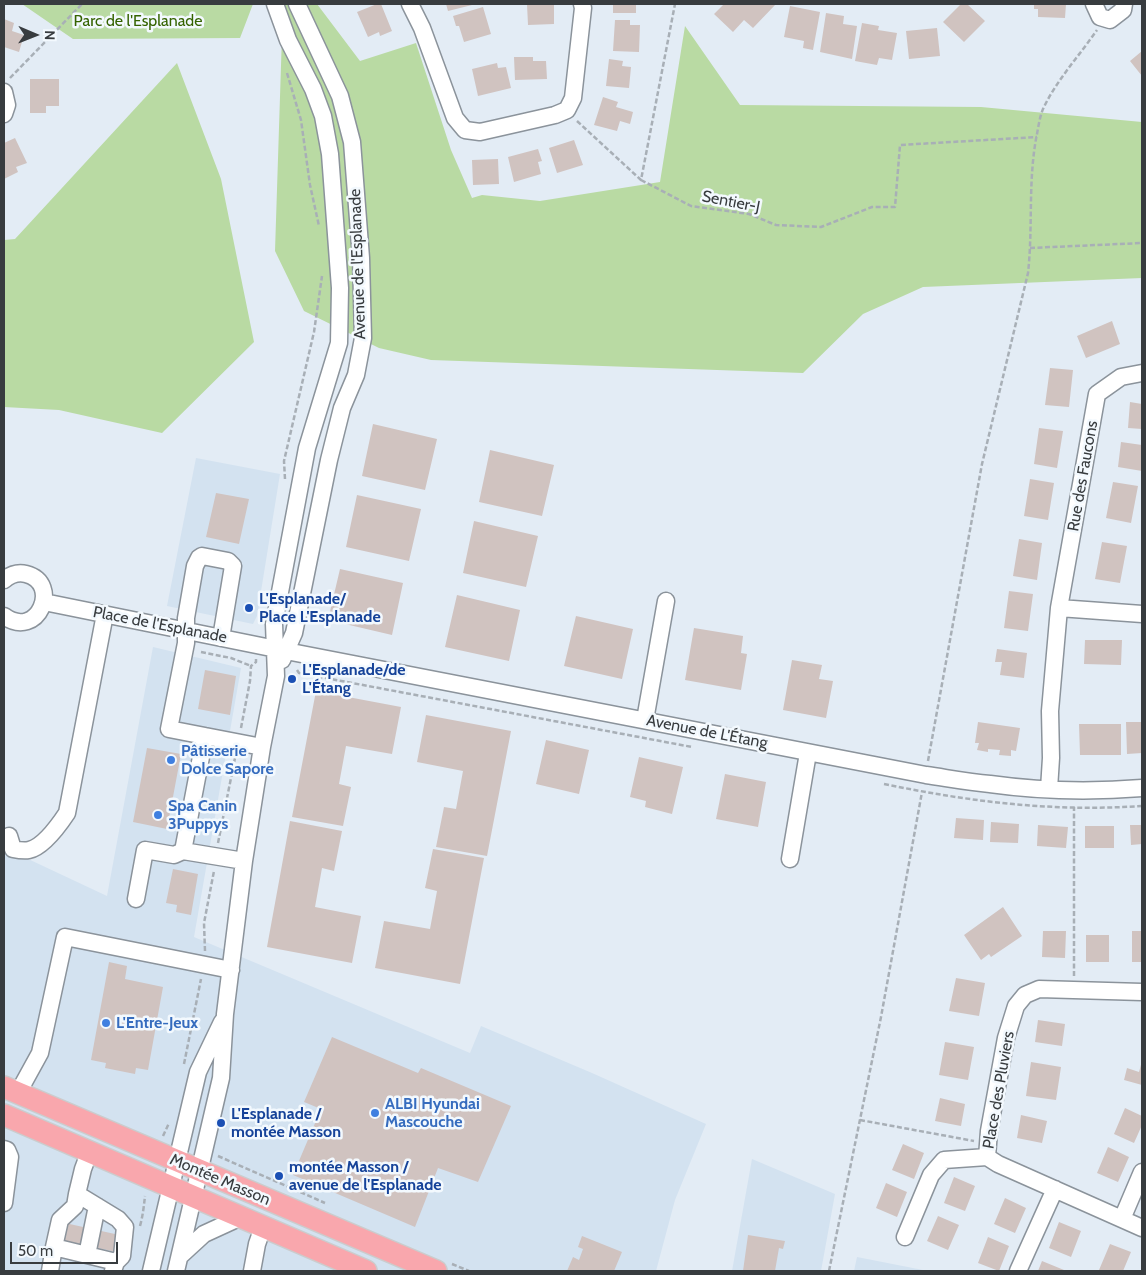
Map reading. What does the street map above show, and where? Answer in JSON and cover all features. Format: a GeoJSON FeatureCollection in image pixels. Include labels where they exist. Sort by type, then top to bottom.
{"type":"FeatureCollection","features":[{"type":"Feature","properties":{"kind":"main road","name":"Montée Masson"},"geometry":{"type":"LineString","coordinates":[[11,1090],[200,1171],[443,1267]]}},
{"type":"Feature","properties":{"kind":"main road","name":"Montée Masson"},"geometry":{"type":"LineString","coordinates":[[4,1116],[366,1271]]}},
{"type":"Feature","properties":{"kind":"street","name":"Avenue de l'Esplanade"},"geometry":{"type":"LineString","coordinates":[[275,4],[288,40],[313,89],[323,116],[330,154],[341,318],[339,343],[307,448],[274,624],[281,650]]}},
{"type":"Feature","properties":{"kind":"street","name":"Avenue de l'Esplanade"},"geometry":{"type":"LineString","coordinates":[[178,1263],[222,1078],[225,1014],[244,861],[276,673],[281,650],[294,633],[329,460],[340,416],[356,375],[363,338],[361,258],[352,142],[340,96],[298,4]]}},
{"type":"Feature","properties":{"kind":"street"},"geometry":{"type":"LineString","coordinates":[[410,4],[422,28],[455,118],[465,130],[480,132],[555,115],[567,110],[573,98],[582,4]]}},
{"type":"Feature","properties":{"kind":"street"},"geometry":{"type":"LineString","coordinates":[[1094,4],[1100,17],[1110,20],[1123,10],[1124,4]]}},
{"type":"Feature","properties":{"kind":"street"},"geometry":{"type":"LineString","coordinates":[[4,92],[7,105],[4,114]]}},
{"type":"Feature","properties":{"kind":"street","name":"Rue des Faucons"},"geometry":{"type":"LineString","coordinates":[[1049,789],[1051,760],[1050,711],[1060,608],[1097,394],[1121,377],[1142,373]]}},
{"type":"Feature","properties":{"kind":"street"},"geometry":{"type":"LineString","coordinates":[[221,638],[233,576],[233,566],[228,562],[202,556],[197,561],[186,617],[186,643],[170,729],[262,747]]}},
{"type":"Feature","properties":{"kind":"street"},"geometry":{"type":"LineString","coordinates":[[4,580],[20,573],[28,575],[36,579],[44,593],[44,602],[37,615],[31,619],[24,622],[16,622],[4,616]]}},
{"type":"Feature","properties":{"kind":"street"},"geometry":{"type":"LineString","coordinates":[[645,720],[666,601]]}},
{"type":"Feature","properties":{"kind":"street","name":"Place de l'Esplanade"},"geometry":{"type":"LineString","coordinates":[[44,602],[281,650]]}},
{"type":"Feature","properties":{"kind":"street"},"geometry":{"type":"LineString","coordinates":[[1060,608],[1142,614]]}},
{"type":"Feature","properties":{"kind":"street"},"geometry":{"type":"LineString","coordinates":[[8,836],[13,849],[26,851],[35,848],[58,826],[67,813],[105,614]]}},
{"type":"Feature","properties":{"kind":"street","name":"Avenue de L'Étang"},"geometry":{"type":"LineString","coordinates":[[281,650],[808,753],[951,779],[991,785],[1049,789],[1142,788]]}},
{"type":"Feature","properties":{"kind":"street"},"geometry":{"type":"LineString","coordinates":[[183,850],[205,736]]}},
{"type":"Feature","properties":{"kind":"street"},"geometry":{"type":"LineString","coordinates":[[790,859],[808,753]]}},
{"type":"Feature","properties":{"kind":"street"},"geometry":{"type":"LineString","coordinates":[[136,899],[145,850],[174,855],[183,850],[244,861]]}},
{"type":"Feature","properties":{"kind":"street"},"geometry":{"type":"LineString","coordinates":[[11,1090],[40,1054],[65,937],[231,970]]}},
{"type":"Feature","properties":{"kind":"street","name":"Place des Pluviers"},"geometry":{"type":"LineString","coordinates":[[1142,992],[1039,989],[1025,995],[1016,1006],[1006,1038],[987,1150],[998,1164],[1142,1228]]}},
{"type":"Feature","properties":{"kind":"street","name":"Avenue de l'Esplanade"},"geometry":{"type":"LineString","coordinates":[[151,1271],[198,1072],[225,1014]]}},
{"type":"Feature","properties":{"kind":"street"},"geometry":{"type":"LineString","coordinates":[[4,1149],[7,1150],[10,1157],[4,1203]]}},
{"type":"Feature","properties":{"kind":"street","name":"Place des Pluviers"},"geometry":{"type":"LineString","coordinates":[[905,1237],[931,1175],[944,1160],[987,1150]]}},
{"type":"Feature","properties":{"kind":"street"},"geometry":{"type":"LineString","coordinates":[[50,1271],[60,1220],[75,1206],[83,1169],[90,1153]]}},
{"type":"Feature","properties":{"kind":"street"},"geometry":{"type":"LineString","coordinates":[[1122,1219],[1142,1172]]}},
{"type":"Feature","properties":{"kind":"street"},"geometry":{"type":"LineString","coordinates":[[1018,1271],[1055,1189]]}},
{"type":"Feature","properties":{"kind":"street"},"geometry":{"type":"LineString","coordinates":[[54,1247],[87,1255],[114,1267],[122,1256],[125,1227],[121,1221],[77,1194]]}},
{"type":"Feature","properties":{"kind":"street"},"geometry":{"type":"LineString","coordinates":[[87,1255],[97,1206]]}},
{"type":"Feature","properties":{"kind":"street"},"geometry":{"type":"LineString","coordinates":[[178,1263],[204,1234],[241,1217]]}},
{"type":"Feature","properties":{"kind":"street"},"geometry":{"type":"LineString","coordinates":[[252,1271],[257,1244],[263,1227]]}},
{"type":"Feature","properties":{"kind":"path"},"geometry":{"type":"LineString","coordinates":[[4,83],[82,4]]}},
{"type":"Feature","properties":{"kind":"path"},"geometry":{"type":"LineString","coordinates":[[641,180],[676,4]]}},
{"type":"Feature","properties":{"kind":"path"},"geometry":{"type":"LineString","coordinates":[[928,763],[982,464],[1028,273],[1031,186],[1037,137],[1043,110],[1053,91],[1105,18]]}},
{"type":"Feature","properties":{"kind":"path"},"geometry":{"type":"LineString","coordinates":[[285,67],[301,120],[310,185],[320,234]]}},
{"type":"Feature","properties":{"kind":"path","name":"Sentier-J"},"geometry":{"type":"LineString","coordinates":[[567,110],[641,180],[690,206],[749,214],[776,225],[821,227],[872,207],[895,206],[900,145],[1037,137]]}},
{"type":"Feature","properties":{"kind":"path"},"geometry":{"type":"LineString","coordinates":[[1030,248],[1142,243]]}},
{"type":"Feature","properties":{"kind":"path"},"geometry":{"type":"LineString","coordinates":[[285,479],[284,461],[314,332],[321,295],[322,274]]}},
{"type":"Feature","properties":{"kind":"path","name":"Place de l'Esplanade"},"geometry":{"type":"LineString","coordinates":[[201,652],[231,658],[251,666]]}},
{"type":"Feature","properties":{"kind":"path"},"geometry":{"type":"LineString","coordinates":[[239,735],[250,681],[251,666],[256,662]]}},
{"type":"Feature","properties":{"kind":"path","name":"Avenue de L'Étang"},"geometry":{"type":"LineString","coordinates":[[298,670],[299,673],[627,734]]}},
{"type":"Feature","properties":{"kind":"path"},"geometry":{"type":"LineString","coordinates":[[217,848],[236,750]]}},
{"type":"Feature","properties":{"kind":"path"},"geometry":{"type":"LineString","coordinates":[[1074,990],[1075,789]]}},
{"type":"Feature","properties":{"kind":"path"},"geometry":{"type":"LineString","coordinates":[[915,790],[942,796],[1019,806],[1074,808],[1142,806]]}},
{"type":"Feature","properties":{"kind":"path"},"geometry":{"type":"LineString","coordinates":[[829,1271],[881,1017],[922,792]]}},
{"type":"Feature","properties":{"kind":"path"},"geometry":{"type":"LineString","coordinates":[[205,952],[204,922],[215,865]]}},
{"type":"Feature","properties":{"kind":"path"},"geometry":{"type":"LineString","coordinates":[[184,1066],[202,975]]}},
{"type":"Feature","properties":{"kind":"path"},"geometry":{"type":"LineString","coordinates":[[165,1133],[170,1120]]}},
{"type":"Feature","properties":{"kind":"path"},"geometry":{"type":"LineString","coordinates":[[860,1120],[987,1150]]}},
{"type":"Feature","properties":{"kind":"path"},"geometry":{"type":"LineString","coordinates":[[216,1155],[284,1185]]}},
{"type":"Feature","properties":{"kind":"path"},"geometry":{"type":"LineString","coordinates":[[143,1216],[144,1203]]}},
{"type":"Feature","properties":{"kind":"path"},"geometry":{"type":"LineString","coordinates":[[443,1267],[468,1271]]}},
{"type":"Feature","properties":{"kind":"shaded area"},"geometry":{"type":"Polygon","coordinates":[[[196,458],[280,474],[257,616],[253,624],[167,606],[196,458]]]}},
{"type":"Feature","properties":{"kind":"shaded area"},"geometry":{"type":"Polygon","coordinates":[[[153,647],[241,668],[194,937],[470,1053],[481,1026],[706,1124],[675,1200],[656,1271],[4,1271],[4,843],[9,850],[107,896],[153,647]]]}},
{"type":"Feature","properties":{"kind":"shaded area"},"geometry":{"type":"Polygon","coordinates":[[[752,1159],[835,1194],[821,1271],[732,1271],[752,1159]]]}},
{"type":"Feature","properties":{"kind":"shaded area"},"geometry":{"type":"Polygon","coordinates":[[[857,1257],[928,1271],[854,1271],[857,1257]]]}},
{"type":"Feature","properties":{"kind":"green space","name":"Parc de l'Esplanade"},"geometry":{"type":"Polygon","coordinates":[[[22,4],[253,4],[240,38],[73,39],[22,4]]]}},
{"type":"Feature","properties":{"kind":"green space"},"geometry":{"type":"Polygon","coordinates":[[[283,4],[317,4],[360,61],[416,43],[451,150],[472,198],[482,195],[540,201],[660,182],[685,26],[740,105],[981,107],[1142,122],[1142,278],[923,287],[863,314],[803,373],[431,360],[379,348],[304,311],[275,251],[283,4]]]}},
{"type":"Feature","properties":{"kind":"green space"},"geometry":{"type":"Polygon","coordinates":[[[177,63],[221,179],[254,342],[162,433],[59,410],[4,407],[4,240],[15,239],[177,63]]]}},
{"type":"Feature","properties":{"kind":"building"},"geometry":{"type":"Polygon","coordinates":[[[381,4],[392,31],[380,36],[379,32],[368,37],[357,12],[381,4]]]}},
{"type":"Feature","properties":{"kind":"building"},"geometry":{"type":"Polygon","coordinates":[[[446,4],[476,4],[448,11],[446,4]]]}},
{"type":"Feature","properties":{"kind":"building"},"geometry":{"type":"Polygon","coordinates":[[[527,4],[554,4],[554,24],[528,25],[527,4]]]}},
{"type":"Feature","properties":{"kind":"building"},"geometry":{"type":"Polygon","coordinates":[[[613,4],[636,4],[636,13],[613,13],[613,4]]]}},
{"type":"Feature","properties":{"kind":"building"},"geometry":{"type":"Polygon","coordinates":[[[724,4],[776,4],[753,28],[744,20],[733,32],[714,14],[724,4]]]}},
{"type":"Feature","properties":{"kind":"building"},"geometry":{"type":"Polygon","coordinates":[[[961,4],[967,4],[985,21],[964,42],[943,22],[961,4]]]}},
{"type":"Feature","properties":{"kind":"building"},"geometry":{"type":"Polygon","coordinates":[[[1034,4],[1066,4],[1065,18],[1038,17],[1038,9],[1034,9],[1034,4]]]}},
{"type":"Feature","properties":{"kind":"building"},"geometry":{"type":"Polygon","coordinates":[[[790,6],[820,12],[813,50],[803,48],[804,41],[784,37],[790,6]]]}},
{"type":"Feature","properties":{"kind":"building"},"geometry":{"type":"Polygon","coordinates":[[[483,7],[491,34],[464,42],[459,26],[456,26],[453,16],[483,7]]]}},
{"type":"Feature","properties":{"kind":"building"},"geometry":{"type":"Polygon","coordinates":[[[826,13],[844,16],[843,24],[857,26],[852,59],[820,52],[826,13]]]}},
{"type":"Feature","properties":{"kind":"building"},"geometry":{"type":"Polygon","coordinates":[[[4,19],[14,23],[12,31],[24,35],[19,52],[4,47],[4,19]]]}},
{"type":"Feature","properties":{"kind":"building"},"geometry":{"type":"Polygon","coordinates":[[[615,20],[630,20],[630,25],[640,25],[639,52],[613,51],[615,20]]]}},
{"type":"Feature","properties":{"kind":"building"},"geometry":{"type":"Polygon","coordinates":[[[862,23],[879,26],[878,30],[897,33],[892,60],[879,58],[877,65],[855,61],[862,23]]]}},
{"type":"Feature","properties":{"kind":"building"},"geometry":{"type":"Polygon","coordinates":[[[937,28],[940,56],[909,59],[906,31],[937,28]]]}},
{"type":"Feature","properties":{"kind":"building"},"geometry":{"type":"Polygon","coordinates":[[[1142,51],[1142,76],[1130,61],[1142,51]]]}},
{"type":"Feature","properties":{"kind":"building"},"geometry":{"type":"Polygon","coordinates":[[[514,57],[533,57],[533,61],[546,61],[547,79],[515,80],[514,57]]]}},
{"type":"Feature","properties":{"kind":"building"},"geometry":{"type":"Polygon","coordinates":[[[609,59],[623,61],[622,66],[631,67],[629,88],[606,86],[609,59]]]}},
{"type":"Feature","properties":{"kind":"building"},"geometry":{"type":"Polygon","coordinates":[[[497,63],[498,68],[506,67],[511,88],[478,96],[472,69],[497,63]]]}},
{"type":"Feature","properties":{"kind":"building"},"geometry":{"type":"Polygon","coordinates":[[[30,79],[59,79],[59,106],[46,106],[46,113],[30,113],[30,79]]]}},
{"type":"Feature","properties":{"kind":"building"},"geometry":{"type":"Polygon","coordinates":[[[603,97],[618,102],[616,107],[633,112],[630,124],[620,121],[617,131],[594,125],[603,97]]]}},
{"type":"Feature","properties":{"kind":"building"},"geometry":{"type":"Polygon","coordinates":[[[15,138],[27,163],[16,167],[18,172],[4,179],[4,143],[15,138]]]}},
{"type":"Feature","properties":{"kind":"building"},"geometry":{"type":"Polygon","coordinates":[[[574,140],[583,165],[557,173],[549,148],[574,140]]]}},
{"type":"Feature","properties":{"kind":"building"},"geometry":{"type":"Polygon","coordinates":[[[538,149],[542,161],[538,162],[541,174],[514,182],[508,157],[538,149]]]}},
{"type":"Feature","properties":{"kind":"building"},"geometry":{"type":"Polygon","coordinates":[[[498,159],[499,184],[473,185],[472,160],[498,159]]]}},
{"type":"Feature","properties":{"kind":"building"},"geometry":{"type":"Polygon","coordinates":[[[1112,321],[1120,344],[1086,358],[1077,336],[1112,321]]]}},
{"type":"Feature","properties":{"kind":"building"},"geometry":{"type":"Polygon","coordinates":[[[1050,368],[1073,370],[1069,407],[1045,405],[1050,368]]]}},
{"type":"Feature","properties":{"kind":"building"},"geometry":{"type":"Polygon","coordinates":[[[1130,402],[1142,404],[1142,429],[1128,428],[1130,402]]]}},
{"type":"Feature","properties":{"kind":"building"},"geometry":{"type":"Polygon","coordinates":[[[373,424],[437,439],[425,490],[362,476],[373,424]]]}},
{"type":"Feature","properties":{"kind":"building"},"geometry":{"type":"Polygon","coordinates":[[[1039,428],[1063,431],[1057,468],[1034,464],[1039,428]]]}},
{"type":"Feature","properties":{"kind":"building"},"geometry":{"type":"Polygon","coordinates":[[[1121,442],[1142,445],[1142,471],[1118,467],[1121,442]]]}},
{"type":"Feature","properties":{"kind":"building"},"geometry":{"type":"Polygon","coordinates":[[[490,450],[554,465],[542,516],[479,502],[490,450]]]}},
{"type":"Feature","properties":{"kind":"building"},"geometry":{"type":"Polygon","coordinates":[[[1030,479],[1054,483],[1048,520],[1024,516],[1030,479]]]}},
{"type":"Feature","properties":{"kind":"building"},"geometry":{"type":"Polygon","coordinates":[[[1113,482],[1138,486],[1131,523],[1106,518],[1113,482]]]}},
{"type":"Feature","properties":{"kind":"building"},"geometry":{"type":"Polygon","coordinates":[[[216,493],[249,499],[239,544],[206,537],[216,493]]]}},
{"type":"Feature","properties":{"kind":"building"},"geometry":{"type":"Polygon","coordinates":[[[357,495],[421,509],[409,561],[346,547],[357,495]]]}},
{"type":"Feature","properties":{"kind":"building"},"geometry":{"type":"Polygon","coordinates":[[[474,521],[538,536],[526,587],[463,573],[474,521]]]}},
{"type":"Feature","properties":{"kind":"building"},"geometry":{"type":"Polygon","coordinates":[[[1019,539],[1042,543],[1037,580],[1013,576],[1019,539]]]}},
{"type":"Feature","properties":{"kind":"building"},"geometry":{"type":"Polygon","coordinates":[[[1102,542],[1127,546],[1120,583],[1095,579],[1102,542]]]}},
{"type":"Feature","properties":{"kind":"building"},"geometry":{"type":"Polygon","coordinates":[[[340,569],[403,583],[392,635],[328,620],[340,569]]]}},
{"type":"Feature","properties":{"kind":"building"},"geometry":{"type":"Polygon","coordinates":[[[1009,591],[1033,594],[1028,631],[1004,628],[1009,591]]]}},
{"type":"Feature","properties":{"kind":"building"},"geometry":{"type":"Polygon","coordinates":[[[457,595],[520,610],[509,661],[445,647],[457,595]]]}},
{"type":"Feature","properties":{"kind":"building"},"geometry":{"type":"Polygon","coordinates":[[[576,616],[633,629],[622,679],[564,666],[576,616]]]}},
{"type":"Feature","properties":{"kind":"building"},"geometry":{"type":"Polygon","coordinates":[[[694,628],[743,636],[741,653],[747,654],[741,690],[685,680],[694,628]]]}},
{"type":"Feature","properties":{"kind":"building"},"geometry":{"type":"Polygon","coordinates":[[[1085,640],[1122,640],[1121,665],[1084,664],[1085,640]]]}},
{"type":"Feature","properties":{"kind":"building"},"geometry":{"type":"Polygon","coordinates":[[[997,649],[1027,653],[1024,678],[1000,675],[1002,662],[995,662],[997,649]]]}},
{"type":"Feature","properties":{"kind":"building"},"geometry":{"type":"Polygon","coordinates":[[[792,660],[822,665],[819,679],[833,681],[826,718],[783,710],[792,660]]]}},
{"type":"Feature","properties":{"kind":"building"},"geometry":{"type":"Polygon","coordinates":[[[205,670],[236,676],[230,715],[198,709],[205,670]]]}},
{"type":"Feature","properties":{"kind":"building"},"geometry":{"type":"Polygon","coordinates":[[[316,691],[401,707],[392,754],[346,746],[339,784],[351,787],[343,826],[292,817],[316,691]]]}},
{"type":"Feature","properties":{"kind":"building"},"geometry":{"type":"Polygon","coordinates":[[[426,715],[511,731],[487,856],[436,847],[444,807],[456,809],[463,771],[417,762],[426,715]]]}},
{"type":"Feature","properties":{"kind":"building"},"geometry":{"type":"Polygon","coordinates":[[[978,722],[1020,728],[1016,751],[1011,750],[1011,756],[999,755],[1000,750],[988,749],[988,752],[977,750],[979,743],[975,743],[978,722]]]}},
{"type":"Feature","properties":{"kind":"building"},"geometry":{"type":"Polygon","coordinates":[[[1126,722],[1142,722],[1142,753],[1127,754],[1126,722]]]}},
{"type":"Feature","properties":{"kind":"building"},"geometry":{"type":"Polygon","coordinates":[[[1079,724],[1121,724],[1121,755],[1080,755],[1079,724]]]}},
{"type":"Feature","properties":{"kind":"building"},"geometry":{"type":"Polygon","coordinates":[[[546,740],[589,750],[579,794],[536,784],[546,740]]]}},
{"type":"Feature","properties":{"kind":"building"},"geometry":{"type":"Polygon","coordinates":[[[147,748],[181,754],[167,829],[133,822],[147,748]]]}},
{"type":"Feature","properties":{"kind":"building"},"geometry":{"type":"Polygon","coordinates":[[[639,757],[683,767],[672,814],[645,807],[646,801],[630,797],[639,757]]]}},
{"type":"Feature","properties":{"kind":"building"},"geometry":{"type":"Polygon","coordinates":[[[725,774],[766,782],[758,827],[716,819],[725,774]]]}},
{"type":"Feature","properties":{"kind":"building"},"geometry":{"type":"Polygon","coordinates":[[[956,818],[984,820],[983,840],[954,838],[956,818]]]}},
{"type":"Feature","properties":{"kind":"building"},"geometry":{"type":"Polygon","coordinates":[[[290,821],[342,831],[334,871],[322,868],[315,907],[361,916],[352,963],[267,947],[290,821]]]}},
{"type":"Feature","properties":{"kind":"building"},"geometry":{"type":"Polygon","coordinates":[[[991,822],[1019,824],[1018,843],[990,842],[991,822]]]}},
{"type":"Feature","properties":{"kind":"building"},"geometry":{"type":"Polygon","coordinates":[[[1038,825],[1068,827],[1066,848],[1037,846],[1038,825]]]}},
{"type":"Feature","properties":{"kind":"building"},"geometry":{"type":"Polygon","coordinates":[[[1130,825],[1142,825],[1142,844],[1131,845],[1130,825]]]}},
{"type":"Feature","properties":{"kind":"building"},"geometry":{"type":"Polygon","coordinates":[[[1085,826],[1114,826],[1114,848],[1085,848],[1085,826]]]}},
{"type":"Feature","properties":{"kind":"building"},"geometry":{"type":"Polygon","coordinates":[[[433,849],[484,858],[460,984],[375,968],[384,921],[430,929],[437,891],[425,888],[433,849]]]}},
{"type":"Feature","properties":{"kind":"building"},"geometry":{"type":"Polygon","coordinates":[[[173,869],[198,874],[191,915],[176,912],[177,905],[166,903],[173,869]]]}},
{"type":"Feature","properties":{"kind":"building"},"geometry":{"type":"Polygon","coordinates":[[[1003,907],[1022,936],[991,957],[989,954],[981,960],[964,935],[1003,907]]]}},
{"type":"Feature","properties":{"kind":"building"},"geometry":{"type":"Polygon","coordinates":[[[1043,931],[1066,931],[1065,958],[1042,957],[1043,931]]]}},
{"type":"Feature","properties":{"kind":"building"},"geometry":{"type":"Polygon","coordinates":[[[1132,931],[1142,931],[1142,962],[1132,962],[1132,931]]]}},
{"type":"Feature","properties":{"kind":"building"},"geometry":{"type":"Polygon","coordinates":[[[1086,935],[1109,935],[1109,962],[1086,962],[1086,935]]]}},
{"type":"Feature","properties":{"kind":"building"},"geometry":{"type":"Polygon","coordinates":[[[109,962],[127,966],[125,979],[163,987],[148,1070],[136,1068],[135,1074],[105,1068],[106,1063],[91,1060],[109,962]]]}},
{"type":"Feature","properties":{"kind":"building"},"geometry":{"type":"Polygon","coordinates":[[[956,978],[985,983],[979,1016],[949,1011],[956,978]]]}},
{"type":"Feature","properties":{"kind":"building"},"geometry":{"type":"Polygon","coordinates":[[[1038,1020],[1065,1024],[1062,1046],[1035,1042],[1038,1020]]]}},
{"type":"Feature","properties":{"kind":"building"},"geometry":{"type":"Polygon","coordinates":[[[332,1037],[418,1073],[421,1068],[511,1106],[478,1182],[438,1168],[415,1227],[293,1175],[321,1109],[304,1102],[332,1037]]]}},
{"type":"Feature","properties":{"kind":"building"},"geometry":{"type":"Polygon","coordinates":[[[945,1042],[974,1047],[968,1080],[939,1075],[945,1042]]]}},
{"type":"Feature","properties":{"kind":"building"},"geometry":{"type":"Polygon","coordinates":[[[1142,1061],[1142,1085],[1124,1080],[1127,1068],[1139,1072],[1142,1061]]]}},
{"type":"Feature","properties":{"kind":"building"},"geometry":{"type":"Polygon","coordinates":[[[1031,1062],[1061,1067],[1056,1100],[1026,1096],[1031,1062]]]}},
{"type":"Feature","properties":{"kind":"building"},"geometry":{"type":"Polygon","coordinates":[[[940,1098],[965,1104],[961,1126],[935,1121],[940,1098]]]}},
{"type":"Feature","properties":{"kind":"building"},"geometry":{"type":"Polygon","coordinates":[[[1125,1108],[1142,1116],[1142,1125],[1134,1143],[1114,1134],[1125,1108]]]}},
{"type":"Feature","properties":{"kind":"building"},"geometry":{"type":"Polygon","coordinates":[[[1021,1115],[1047,1121],[1042,1143],[1017,1138],[1021,1115]]]}},
{"type":"Feature","properties":{"kind":"building"},"geometry":{"type":"Polygon","coordinates":[[[903,1144],[924,1153],[914,1179],[892,1170],[903,1144]]]}},
{"type":"Feature","properties":{"kind":"building"},"geometry":{"type":"Polygon","coordinates":[[[1108,1147],[1129,1157],[1118,1182],[1097,1173],[1108,1147]]]}},
{"type":"Feature","properties":{"kind":"building"},"geometry":{"type":"Polygon","coordinates":[[[954,1177],[975,1186],[965,1211],[944,1203],[954,1177]]]}},
{"type":"Feature","properties":{"kind":"building"},"geometry":{"type":"Polygon","coordinates":[[[886,1183],[907,1192],[897,1217],[876,1208],[886,1183]]]}},
{"type":"Feature","properties":{"kind":"building"},"geometry":{"type":"Polygon","coordinates":[[[1005,1198],[1026,1208],[1015,1233],[994,1224],[1005,1198]]]}},
{"type":"Feature","properties":{"kind":"building"},"geometry":{"type":"Polygon","coordinates":[[[938,1216],[959,1225],[948,1250],[927,1241],[938,1216]]]}},
{"type":"Feature","properties":{"kind":"building"},"geometry":{"type":"Polygon","coordinates":[[[1059,1222],[1081,1231],[1071,1257],[1049,1248],[1059,1222]]]}},
{"type":"Feature","properties":{"kind":"building"},"geometry":{"type":"Polygon","coordinates":[[[65,1223],[124,1236],[121,1253],[61,1240],[65,1223]]]}},
{"type":"Feature","properties":{"kind":"building"},"geometry":{"type":"Polygon","coordinates":[[[748,1235],[785,1241],[783,1249],[779,1248],[775,1271],[743,1271],[748,1235]]]}},
{"type":"Feature","properties":{"kind":"building"},"geometry":{"type":"Polygon","coordinates":[[[582,1236],[622,1252],[614,1271],[567,1271],[573,1257],[579,1260],[583,1249],[578,1247],[582,1236]]]}},
{"type":"Feature","properties":{"kind":"building"},"geometry":{"type":"Polygon","coordinates":[[[988,1237],[1009,1246],[999,1271],[978,1263],[988,1237]]]}},
{"type":"Feature","properties":{"kind":"building"},"geometry":{"type":"Polygon","coordinates":[[[1110,1244],[1131,1252],[1123,1271],[1099,1270],[1110,1244]]]}},
{"type":"Feature","properties":{"kind":"building"},"geometry":{"type":"Polygon","coordinates":[[[1042,1261],[1064,1270],[1038,1271],[1042,1261]]]}},
{"type":"Feature","properties":{"kind":"place","name":"L'Esplanade/ Place L'Esplanade"},"geometry":{"type":"Point","coordinates":[249,608]}},
{"type":"Feature","properties":{"kind":"place","name":"L'Esplanade/de L'Étang"},"geometry":{"type":"Point","coordinates":[292,679]}},
{"type":"Feature","properties":{"kind":"place","name":"Pâtisserie Dolce Sapore"},"geometry":{"type":"Point","coordinates":[171,760]}},
{"type":"Feature","properties":{"kind":"place","name":"Spa Canin 3Puppys"},"geometry":{"type":"Point","coordinates":[158,815]}},
{"type":"Feature","properties":{"kind":"place","name":"L'Entre-Jeux"},"geometry":{"type":"Point","coordinates":[106,1023]}},
{"type":"Feature","properties":{"kind":"place","name":"ALBI Hyundai Mascouche"},"geometry":{"type":"Point","coordinates":[375,1113]}},
{"type":"Feature","properties":{"kind":"place","name":"L'Esplanade / montée Masson"},"geometry":{"type":"Point","coordinates":[221,1123]}},
{"type":"Feature","properties":{"kind":"place","name":"montée Masson / avenue de l'Esplanade"},"geometry":{"type":"Point","coordinates":[279,1176]}}]}
